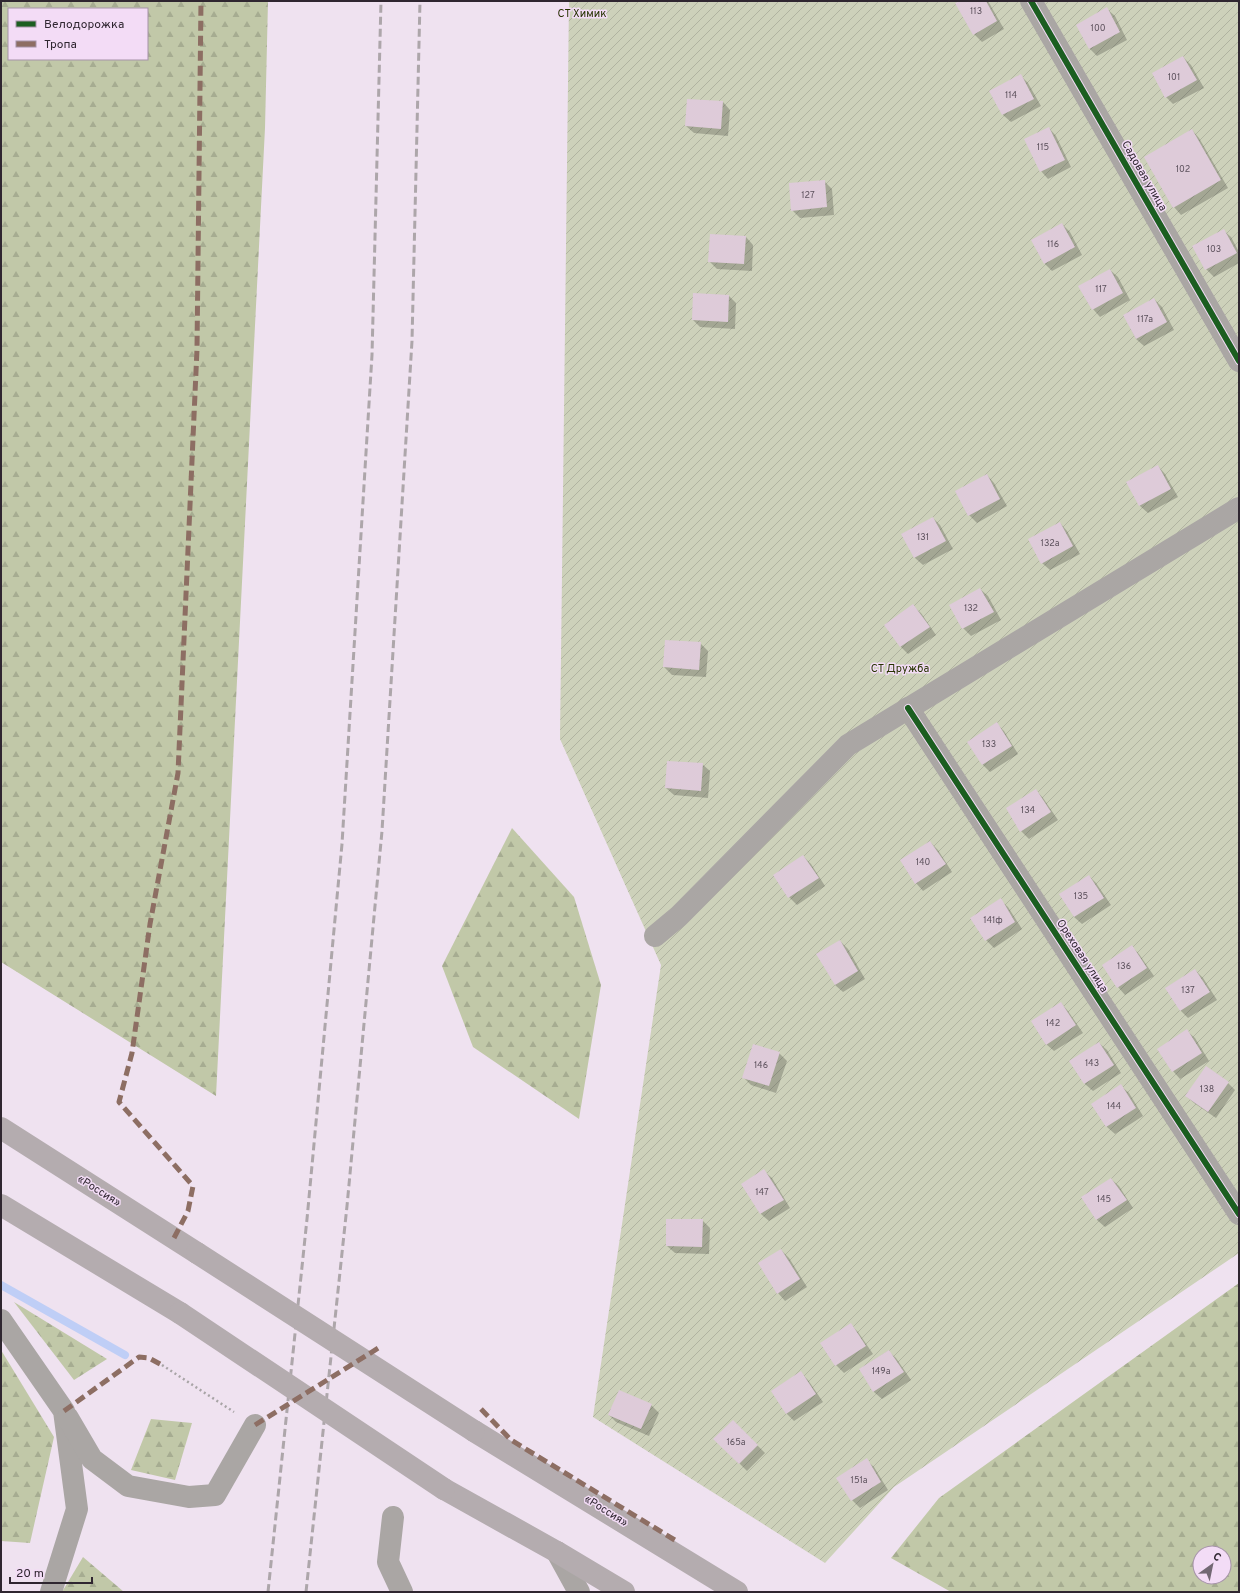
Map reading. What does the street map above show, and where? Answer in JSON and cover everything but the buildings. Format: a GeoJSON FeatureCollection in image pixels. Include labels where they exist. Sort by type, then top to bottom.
{"type":"FeatureCollection","features":[{"type":"Feature","properties":{"kind":"highway","name":"«Россия»"},"geometry":{"type":"LineString","coordinates":[[1,1128],[474,1431],[737,1592]]}},
{"type":"Feature","properties":{"kind":"highway"},"geometry":{"type":"LineString","coordinates":[[1,1205],[180,1313],[444,1490],[557,1552],[624,1592]]}},
{"type":"Feature","properties":{"kind":"street","name":"Садовая улица"},"geometry":{"type":"LineString","coordinates":[[1031,1],[1239,361]]}},
{"type":"Feature","properties":{"kind":"street"},"geometry":{"type":"LineString","coordinates":[[655,936],[679,916],[848,745],[1239,508]]}},
{"type":"Feature","properties":{"kind":"street","name":"Ореховая улица"},"geometry":{"type":"LineString","coordinates":[[908,708],[1239,1214]]}},
{"type":"Feature","properties":{"kind":"street"},"geometry":{"type":"LineString","coordinates":[[1,1320],[64,1410],[92,1459],[128,1486],[189,1497],[215,1495],[255,1426]]}},
{"type":"Feature","properties":{"kind":"street"},"geometry":{"type":"LineString","coordinates":[[51,1592],[78,1509],[64,1410]]}},
{"type":"Feature","properties":{"kind":"street"},"geometry":{"type":"LineString","coordinates":[[393,1517],[388,1562],[402,1592]]}},
{"type":"Feature","properties":{"kind":"street"},"geometry":{"type":"LineString","coordinates":[[557,1552],[579,1592]]}},
{"type":"Feature","properties":{"kind":"path"},"geometry":{"type":"LineString","coordinates":[[162,1365],[255,1426]]}},
{"type":"Feature","properties":{"kind":"green space"},"geometry":{"type":"Polygon","coordinates":[[[1,1],[268,1],[265,128],[216,1096],[1,962],[1,1]]]}},
{"type":"Feature","properties":{"kind":"green space","name":"СТ Дружба"},"geometry":{"type":"Polygon","coordinates":[[[569,1],[1239,1],[1239,1253],[894,1487],[825,1563],[593,1417],[661,965],[560,739],[569,1]]]}},
{"type":"Feature","properties":{"kind":"green space"},"geometry":{"type":"Polygon","coordinates":[[[512,828],[574,897],[601,985],[579,1119],[473,1047],[442,966],[512,828]]]}},
{"type":"Feature","properties":{"kind":"green space"},"geometry":{"type":"Polygon","coordinates":[[[1239,1283],[1239,1592],[951,1592],[891,1558],[939,1498],[1239,1283]]]}},
{"type":"Feature","properties":{"kind":"green space"},"geometry":{"type":"Polygon","coordinates":[[[14,1302],[107,1359],[74,1380],[14,1302]]]}},
{"type":"Feature","properties":{"kind":"green space"},"geometry":{"type":"Polygon","coordinates":[[[1,1350],[54,1437],[30,1543],[1,1541],[1,1350]]]}},
{"type":"Feature","properties":{"kind":"green space"},"geometry":{"type":"Polygon","coordinates":[[[151,1419],[192,1423],[175,1480],[131,1470],[151,1419]]]}},
{"type":"Feature","properties":{"kind":"green space"},"geometry":{"type":"Polygon","coordinates":[[[83,1557],[124,1592],[62,1592],[83,1557]]]}},
{"type":"Feature","properties":{"kind":"waterway"},"geometry":{"type":"LineString","coordinates":[[1,1285],[125,1355]]}},
{"type":"Feature","properties":{"kind":"railway"},"geometry":{"type":"LineString","coordinates":[[268,1592],[307,1219],[342,844],[372,355],[381,1]]}},
{"type":"Feature","properties":{"kind":"railway"},"geometry":{"type":"LineString","coordinates":[[306,1592],[347,1206],[382,831],[412,341],[420,1]]}},
{"type":"Feature","properties":{"kind":"marked path"},"geometry":{"type":"LineString","coordinates":[[174,1238],[188,1211],[193,1186],[119,1102],[132,1053],[150,924],[178,773],[197,349],[201,1]]}},
{"type":"Feature","properties":{"kind":"marked path"},"geometry":{"type":"LineString","coordinates":[[255,1425],[380,1347]]}},
{"type":"Feature","properties":{"kind":"marked path"},"geometry":{"type":"LineString","coordinates":[[64,1411],[139,1357],[149,1358],[162,1365]]}},
{"type":"Feature","properties":{"kind":"marked path"},"geometry":{"type":"LineString","coordinates":[[481,1409],[511,1440],[678,1542]]}},
{"type":"Feature","properties":{"kind":"cycle path"},"geometry":{"type":"LineString","coordinates":[[1031,1],[1239,361]]}},
{"type":"Feature","properties":{"kind":"cycle path"},"geometry":{"type":"LineString","coordinates":[[908,708],[1239,1214]]}},
{"type":"Feature","properties":{"kind":"park label","name":"СТ Химик"},"geometry":{"type":"Point","coordinates":[582,14]}}]}
